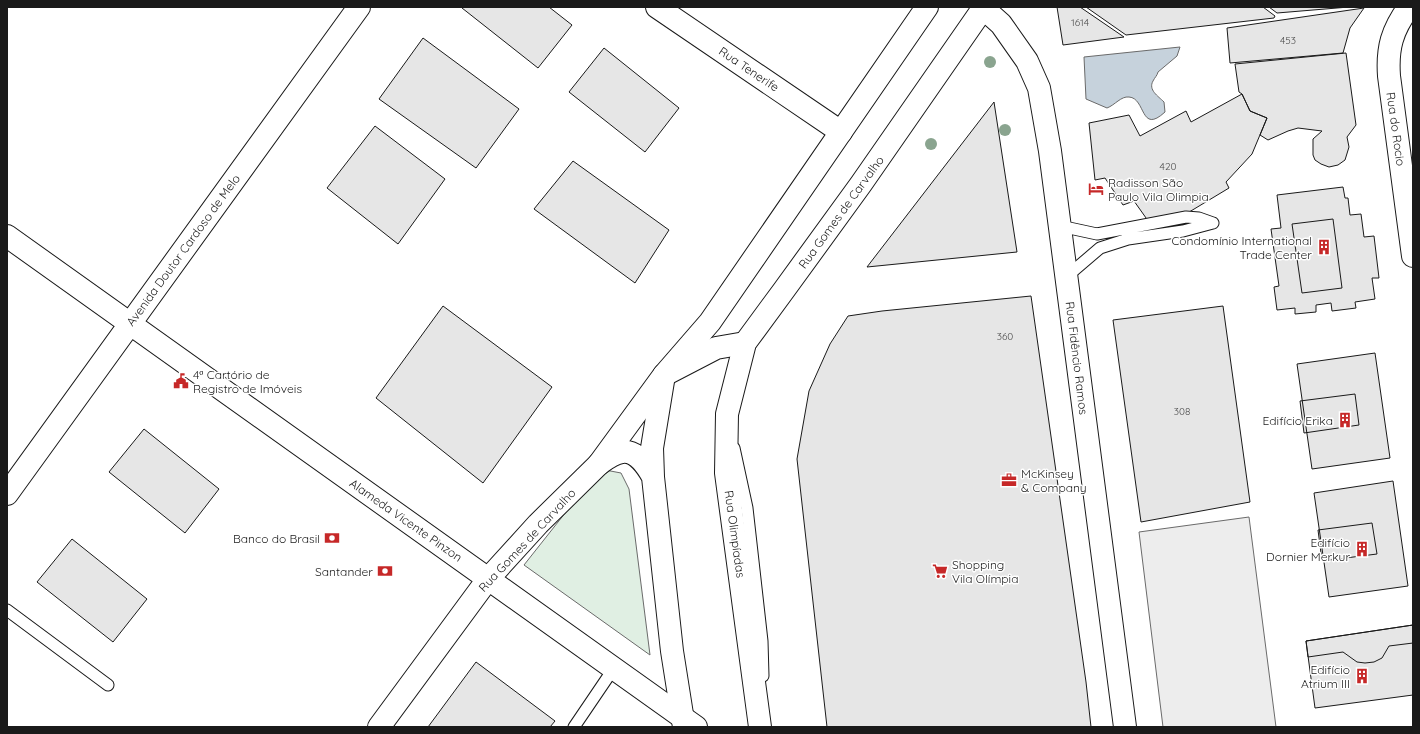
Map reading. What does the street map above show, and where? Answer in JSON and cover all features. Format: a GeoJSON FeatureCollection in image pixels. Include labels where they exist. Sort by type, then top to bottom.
{"type":"FeatureCollection","features":[{"type":"Feature","properties":{"kind":"street","name":"Rua Tenerife"},"geometry":{"type":"LineString","coordinates":[[657,7],[841,132]]}},
{"type":"Feature","properties":{"kind":"street","name":"Rua Gomes de Carvalho"},"geometry":{"type":"LineString","coordinates":[[379,727],[488,579],[538,524],[599,464],[664,375],[710,322],[927,7]]}},
{"type":"Feature","properties":{"kind":"street","name":"Rua Gomes de Carvalho"},"geometry":{"type":"LineString","coordinates":[[664,375],[716,348],[745,343],[861,184],[983,7]]}},
{"type":"Feature","properties":{"kind":"street","name":"Rua Fidêncio Ramos"},"geometry":{"type":"LineString","coordinates":[[983,7],[1001,24],[1027,61],[1039,88],[1050,151],[1125,727]]}},
{"type":"Feature","properties":{"kind":"street","name":"Rua do Rocio"},"geometry":{"type":"LineString","coordinates":[[1409,7],[1395,29],[1390,44],[1388,60],[1413,256]]}},
{"type":"Feature","properties":{"kind":"street","name":"Avenida Doutor Cardoso de Melo"},"geometry":{"type":"LineString","coordinates":[[7,494],[357,8]]}},
{"type":"Feature","properties":{"kind":"street","name":"Alameda Vicente Pinzon"},"geometry":{"type":"LineString","coordinates":[[7,236],[614,668],[687,724]]}},
{"type":"Feature","properties":{"kind":"street","name":"Rua Olimpíadas"},"geometry":{"type":"LineString","coordinates":[[745,343],[727,414],[726,473],[759,722]]}},
{"type":"Feature","properties":{"kind":"street"},"geometry":{"type":"LineString","coordinates":[[664,375],[652,448],[653,477],[672,652],[687,724]]}},
{"type":"Feature","properties":{"kind":"street"},"geometry":{"type":"LineString","coordinates":[[599,464],[613,455],[623,452],[633,455],[643,461],[653,477]]}},
{"type":"Feature","properties":{"kind":"lane"},"geometry":{"type":"LineString","coordinates":[[1060,226],[1097,234],[1186,218],[1199,218],[1213,223],[1183,231],[1128,239],[1100,248],[1066,277]]}},
{"type":"Feature","properties":{"kind":"lane"},"geometry":{"type":"LineString","coordinates":[[7,610],[108,685]]}},
{"type":"Feature","properties":{"kind":"lane"},"geometry":{"type":"LineString","coordinates":[[574,727],[614,668]]}},
{"type":"Feature","properties":{"kind":"green space"},"geometry":{"type":"Polygon","coordinates":[[[600,469],[621,473],[629,489],[650,655],[524,565],[600,469]]]}},
{"type":"Feature","properties":{"kind":"shaded area"},"geometry":{"type":"Polygon","coordinates":[[[1180,47],[1177,56],[1158,72],[1152,84],[1154,93],[1164,102],[1165,112],[1157,118],[1151,120],[1147,118],[1138,103],[1129,97],[1121,99],[1107,108],[1086,99],[1084,57],[1180,47]]]}},
{"type":"Feature","properties":{"kind":"shaded area"},"geometry":{"type":"Polygon","coordinates":[[[1249,517],[1276,727],[1163,727],[1139,532],[1249,517]]]}},
{"type":"Feature","properties":{"kind":"building"},"geometry":{"type":"Polygon","coordinates":[[[549,7],[572,25],[538,68],[462,8],[549,7]]]}},
{"type":"Feature","properties":{"kind":"building"},"geometry":{"type":"Polygon","coordinates":[[[1057,7],[1080,7],[1124,37],[1063,45],[1057,7]]]}},
{"type":"Feature","properties":{"kind":"building"},"geometry":{"type":"Polygon","coordinates":[[[1086,7],[1263,7],[1275,16],[1274,18],[1126,35],[1086,7]]]}},
{"type":"Feature","properties":{"kind":"building"},"geometry":{"type":"Polygon","coordinates":[[[1269,7],[1349,7],[1277,13],[1269,7]]]}},
{"type":"Feature","properties":{"kind":"building"},"geometry":{"type":"Polygon","coordinates":[[[1364,8],[1350,28],[1343,53],[1230,63],[1227,28],[1364,8]]]}},
{"type":"Feature","properties":{"kind":"building"},"geometry":{"type":"Polygon","coordinates":[[[423,38],[519,109],[476,168],[379,99],[423,38]]]}},
{"type":"Feature","properties":{"kind":"building"},"geometry":{"type":"Polygon","coordinates":[[[604,48],[679,108],[645,152],[569,92],[604,48]]]}},
{"type":"Feature","properties":{"kind":"building"},"geometry":{"type":"Polygon","coordinates":[[[1346,53],[1356,125],[1347,137],[1349,147],[1345,160],[1338,165],[1329,167],[1315,160],[1313,155],[1313,139],[1322,131],[1298,128],[1268,140],[1260,135],[1267,118],[1250,111],[1242,94],[1239,92],[1235,64],[1346,53]]]}},
{"type":"Feature","properties":{"kind":"building"},"geometry":{"type":"Polygon","coordinates":[[[1242,94],[1250,111],[1267,118],[1252,154],[1226,182],[1229,188],[1156,232],[1134,201],[1123,205],[1105,178],[1095,180],[1089,123],[1129,115],[1140,136],[1186,111],[1191,122],[1242,94]]]}},
{"type":"Feature","properties":{"kind":"building"},"geometry":{"type":"Polygon","coordinates":[[[994,102],[1017,252],[867,267],[994,102]]]}},
{"type":"Feature","properties":{"kind":"building"},"geometry":{"type":"Polygon","coordinates":[[[375,126],[445,179],[398,244],[327,188],[375,126]]]}},
{"type":"Feature","properties":{"kind":"building"},"geometry":{"type":"Polygon","coordinates":[[[573,161],[669,230],[635,283],[534,209],[573,161]]]}},
{"type":"Feature","properties":{"kind":"building","name":"Condomínio International Trade Center"},"geometry":{"type":"Polygon","coordinates":[[[1343,187],[1345,198],[1348,198],[1350,215],[1361,214],[1364,237],[1374,236],[1379,278],[1372,278],[1375,299],[1355,302],[1356,308],[1332,311],[1331,303],[1316,305],[1316,312],[1295,314],[1295,308],[1277,310],[1274,287],[1279,286],[1271,229],[1281,228],[1277,195],[1343,187]]]}},
{"type":"Feature","properties":{"kind":"building"},"geometry":{"type":"Polygon","coordinates":[[[1333,219],[1342,288],[1302,293],[1292,224],[1333,219]]]}},
{"type":"Feature","properties":{"kind":"building","name":"Shopping Vila Olímpia"},"geometry":{"type":"Polygon","coordinates":[[[1031,296],[1086,682],[1091,727],[827,727],[797,459],[809,391],[830,344],[848,316],[882,311],[1031,296]]]}},
{"type":"Feature","properties":{"kind":"building"},"geometry":{"type":"Polygon","coordinates":[[[443,306],[552,387],[483,483],[376,398],[443,306]]]}},
{"type":"Feature","properties":{"kind":"building"},"geometry":{"type":"Polygon","coordinates":[[[1223,306],[1250,502],[1141,522],[1113,320],[1223,306]]]}},
{"type":"Feature","properties":{"kind":"building","name":"Edifício Erika"},"geometry":{"type":"Polygon","coordinates":[[[1375,353],[1390,458],[1312,469],[1297,364],[1375,353]]]}},
{"type":"Feature","properties":{"kind":"building"},"geometry":{"type":"Polygon","coordinates":[[[1355,394],[1359,425],[1304,433],[1300,401],[1355,394]]]}},
{"type":"Feature","properties":{"kind":"building"},"geometry":{"type":"Polygon","coordinates":[[[144,429],[219,489],[185,533],[109,472],[144,429]]]}},
{"type":"Feature","properties":{"kind":"building","name":"Edifício Dornier Merkur"},"geometry":{"type":"Polygon","coordinates":[[[1393,481],[1408,586],[1329,597],[1314,493],[1393,481]]]}},
{"type":"Feature","properties":{"kind":"building"},"geometry":{"type":"Polygon","coordinates":[[[1372,523],[1377,554],[1322,561],[1318,530],[1372,523]]]}},
{"type":"Feature","properties":{"kind":"building"},"geometry":{"type":"Polygon","coordinates":[[[72,539],[147,599],[113,642],[37,582],[72,539]]]}},
{"type":"Feature","properties":{"kind":"building","name":"Edifício Atrium III"},"geometry":{"type":"Polygon","coordinates":[[[1413,625],[1413,695],[1315,708],[1306,641],[1413,625]]]}},
{"type":"Feature","properties":{"kind":"building"},"geometry":{"type":"Polygon","coordinates":[[[1413,625],[1413,643],[1389,646],[1382,658],[1374,662],[1357,662],[1343,652],[1308,657],[1306,641],[1413,625]]]}},
{"type":"Feature","properties":{"kind":"building"},"geometry":{"type":"Polygon","coordinates":[[[476,662],[555,721],[550,727],[428,727],[476,662]]]}},
{"type":"Feature","properties":{"kind":"place","name":"Radisson São Paulo Vila Olimpia"},"geometry":{"type":"Point","coordinates":[1096,189]}},
{"type":"Feature","properties":{"kind":"place","name":"Condomínio International Trade Center"},"geometry":{"type":"Point","coordinates":[1324,247]}},
{"type":"Feature","properties":{"kind":"place","name":"4ª Cartório de Registro de Imóveis"},"geometry":{"type":"Point","coordinates":[181,381]}},
{"type":"Feature","properties":{"kind":"place","name":"Edifício Erika"},"geometry":{"type":"Point","coordinates":[1345,420]}},
{"type":"Feature","properties":{"kind":"place","name":"McKinsey & Company"},"geometry":{"type":"Point","coordinates":[1009,480]}},
{"type":"Feature","properties":{"kind":"place","name":"Banco do Brasil"},"geometry":{"type":"Point","coordinates":[332,538]}},
{"type":"Feature","properties":{"kind":"place","name":"Edifício Dornier Merkur"},"geometry":{"type":"Point","coordinates":[1362,549]}},
{"type":"Feature","properties":{"kind":"place","name":"Santander"},"geometry":{"type":"Point","coordinates":[385,571]}},
{"type":"Feature","properties":{"kind":"place","name":"Shopping Vila Olímpia"},"geometry":{"type":"Point","coordinates":[940,571]}},
{"type":"Feature","properties":{"kind":"place","name":"Edifício Atrium III"},"geometry":{"type":"Point","coordinates":[1362,676]}}]}
